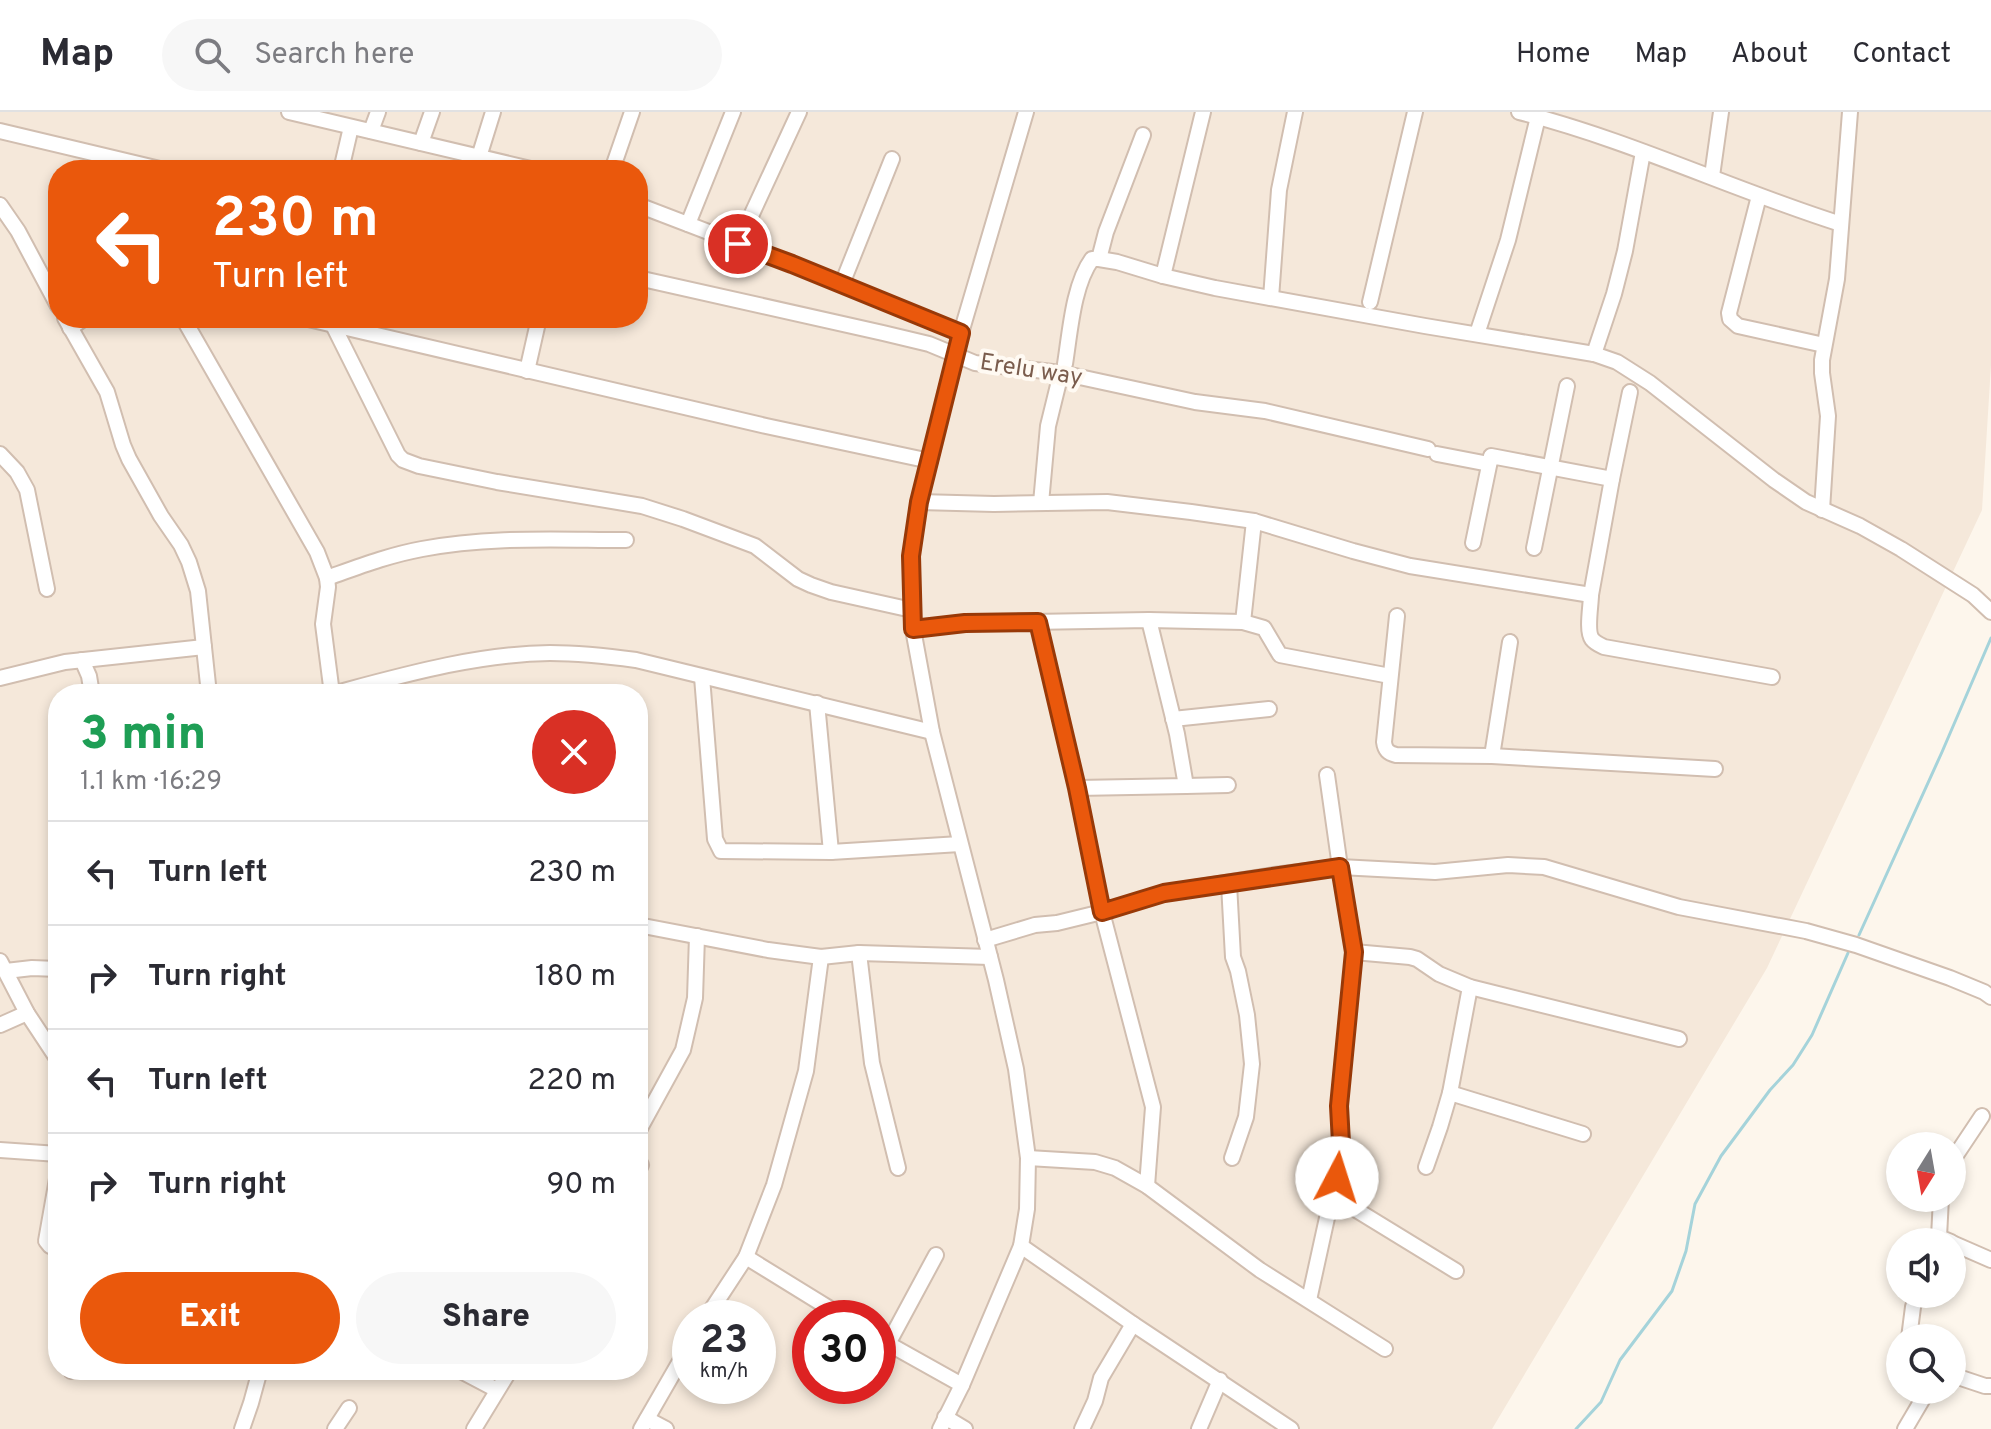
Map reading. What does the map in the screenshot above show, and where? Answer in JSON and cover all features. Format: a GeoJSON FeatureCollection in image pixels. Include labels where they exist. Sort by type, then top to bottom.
{"type":"FeatureCollection","features":[{"type":"Feature","properties":{"kind":"street"},"geometry":{"type":"LineString","coordinates":[[289,112],[314,115],[351,127],[492,160]]}},
{"type":"Feature","properties":{"kind":"street"},"geometry":{"type":"LineString","coordinates":[[371,131],[378,112]]}},
{"type":"Feature","properties":{"kind":"street"},"geometry":{"type":"LineString","coordinates":[[421,143],[432,112]]}},
{"type":"Feature","properties":{"kind":"street"},"geometry":{"type":"LineString","coordinates":[[479,157],[493,112]]}},
{"type":"Feature","properties":{"kind":"street"},"geometry":{"type":"LineString","coordinates":[[615,160],[632,112]]}},
{"type":"Feature","properties":{"kind":"street"},"geometry":{"type":"LineString","coordinates":[[688,224],[733,112]]}},
{"type":"Feature","properties":{"kind":"street"},"geometry":{"type":"LineString","coordinates":[[738,244],[799,112]]}},
{"type":"Feature","properties":{"kind":"street"},"geometry":{"type":"LineString","coordinates":[[965,1429],[942,1423],[962,1385],[1021,1246],[1027,1209],[1028,1158],[1016,1069],[932,732],[913,629],[911,556],[919,502],[961,333],[1026,112]]}},
{"type":"Feature","properties":{"kind":"street"},"geometry":{"type":"LineString","coordinates":[[1163,276],[1203,112]]}},
{"type":"Feature","properties":{"kind":"street"},"geometry":{"type":"LineString","coordinates":[[1271,298],[1279,190],[1295,112]]}},
{"type":"Feature","properties":{"kind":"street"},"geometry":{"type":"LineString","coordinates":[[1370,302],[1415,112]]}},
{"type":"Feature","properties":{"kind":"street"},"geometry":{"type":"LineString","coordinates":[[1712,176],[1721,112]]}},
{"type":"Feature","properties":{"kind":"street"},"geometry":{"type":"LineString","coordinates":[[1822,510],[1828,416],[1822,373],[1835,289],[1850,112]]}},
{"type":"Feature","properties":{"kind":"street"},"geometry":{"type":"LineString","coordinates":[[1477,334],[1508,240],[1529,114],[1841,224]]}},
{"type":"Feature","properties":{"kind":"street"},"geometry":{"type":"LineString","coordinates":[[343,160],[351,127]]}},
{"type":"Feature","properties":{"kind":"street"},"geometry":{"type":"LineString","coordinates":[[0,131],[122,160]]}},
{"type":"Feature","properties":{"kind":"street"},"geometry":{"type":"LineString","coordinates":[[1099,259],[1106,232],[1143,135]]}},
{"type":"Feature","properties":{"kind":"street"},"geometry":{"type":"LineString","coordinates":[[1594,354],[1625,251],[1643,152]]}},
{"type":"Feature","properties":{"kind":"street"},"geometry":{"type":"LineString","coordinates":[[842,284],[892,159]]}},
{"type":"Feature","properties":{"kind":"street"},"geometry":{"type":"LineString","coordinates":[[1759,196],[1730,319],[1738,326],[1824,345]]}},
{"type":"Feature","properties":{"kind":"street"},"geometry":{"type":"LineString","coordinates":[[0,205],[18,231],[48,287]]}},
{"type":"Feature","properties":{"kind":"street"},"geometry":{"type":"LineString","coordinates":[[648,209],[961,333]]}},
{"type":"Feature","properties":{"kind":"street"},"geometry":{"type":"LineString","coordinates":[[1041,503],[1045,444],[1081,282],[1092,259],[1099,259],[1215,288],[1594,354],[1617,362],[1650,383],[1786,489],[1822,510],[1878,535],[1965,589],[1991,612]]}},
{"type":"Feature","properties":{"kind":"street","name":"Erelu way"},"geometry":{"type":"LineString","coordinates":[[648,280],[929,344],[975,363],[1063,369],[1206,404],[1286,415],[1489,464],[1491,456],[1496,456],[1550,466]]}},
{"type":"Feature","properties":{"kind":"street"},"geometry":{"type":"LineString","coordinates":[[71,328],[107,392],[129,459],[189,562],[198,591],[208,684]]}},
{"type":"Feature","properties":{"kind":"street"},"geometry":{"type":"LineString","coordinates":[[189,328],[309,538],[327,578],[323,624],[331,684]]}},
{"type":"Feature","properties":{"kind":"street"},"geometry":{"type":"LineString","coordinates":[[334,328],[403,460],[497,482],[642,506],[755,546],[798,579],[811,585],[912,610]]}},
{"type":"Feature","properties":{"kind":"street"},"geometry":{"type":"LineString","coordinates":[[346,328],[930,461]]}},
{"type":"Feature","properties":{"kind":"street"},"geometry":{"type":"LineString","coordinates":[[527,371],[537,328]]}},
{"type":"Feature","properties":{"kind":"street"},"geometry":{"type":"LineString","coordinates":[[1534,548],[1567,386]]}},
{"type":"Feature","properties":{"kind":"street"},"geometry":{"type":"LineString","coordinates":[[1630,392],[1591,595],[1591,638],[1604,647],[1772,677]]}},
{"type":"Feature","properties":{"kind":"street"},"geometry":{"type":"LineString","coordinates":[[0,454],[17,472],[27,490],[47,589]]}},
{"type":"Feature","properties":{"kind":"street"},"geometry":{"type":"LineString","coordinates":[[1473,543],[1489,464]]}},
{"type":"Feature","properties":{"kind":"street"},"geometry":{"type":"LineString","coordinates":[[1550,466],[1612,479]]}},
{"type":"Feature","properties":{"kind":"street"},"geometry":{"type":"LineString","coordinates":[[919,502],[1107,502],[1254,521],[1410,566],[1591,595]]}},
{"type":"Feature","properties":{"kind":"street"},"geometry":{"type":"LineString","coordinates":[[1243,622],[1254,521]]}},
{"type":"Feature","properties":{"kind":"street"},"geometry":{"type":"LineString","coordinates":[[327,578],[418,549],[449,545],[511,540],[626,540]]}},
{"type":"Feature","properties":{"kind":"street"},"geometry":{"type":"LineString","coordinates":[[1397,616],[1384,742],[1389,753],[1715,769]]}},
{"type":"Feature","properties":{"kind":"street"},"geometry":{"type":"LineString","coordinates":[[1149,620],[1186,786]]}},
{"type":"Feature","properties":{"kind":"street"},"geometry":{"type":"LineString","coordinates":[[1038,622],[1102,912],[1153,1107],[1147,1186]]}},
{"type":"Feature","properties":{"kind":"street"},"geometry":{"type":"LineString","coordinates":[[913,629],[965,623],[1243,622],[1264,628],[1280,655],[1390,676]]}},
{"type":"Feature","properties":{"kind":"street"},"geometry":{"type":"LineString","coordinates":[[1492,756],[1510,642]]}},
{"type":"Feature","properties":{"kind":"street"},"geometry":{"type":"LineString","coordinates":[[0,678],[65,662],[204,647]]}},
{"type":"Feature","properties":{"kind":"street"},"geometry":{"type":"LineString","coordinates":[[370,684],[488,658],[548,653],[592,655],[636,660],[932,732]]}},
{"type":"Feature","properties":{"kind":"street"},"geometry":{"type":"LineString","coordinates":[[82,660],[90,684]]}},
{"type":"Feature","properties":{"kind":"street"},"geometry":{"type":"LineString","coordinates":[[702,677],[715,839],[721,851],[831,852],[960,844]]}},
{"type":"Feature","properties":{"kind":"street"},"geometry":{"type":"LineString","coordinates":[[817,703],[831,852]]}},
{"type":"Feature","properties":{"kind":"street"},"geometry":{"type":"LineString","coordinates":[[1173,719],[1269,709]]}},
{"type":"Feature","properties":{"kind":"street"},"geometry":{"type":"LineString","coordinates":[[1309,1300],[1342,1161],[1339,1106],[1354,952],[1327,775]]}},
{"type":"Feature","properties":{"kind":"street"},"geometry":{"type":"LineString","coordinates":[[1077,788],[1228,785]]}},
{"type":"Feature","properties":{"kind":"street"},"geometry":{"type":"LineString","coordinates":[[985,940],[1035,925],[1102,912],[1164,893],[1274,875],[1340,867],[1417,872],[1508,865],[1544,867],[1679,907],[1806,931],[1856,945],[1950,978],[1991,997]]}},
{"type":"Feature","properties":{"kind":"street"},"geometry":{"type":"LineString","coordinates":[[1229,884],[1233,957],[1247,1015],[1252,1064],[1246,1117],[1232,1158]]}},
{"type":"Feature","properties":{"kind":"street"},"geometry":{"type":"LineString","coordinates":[[648,927],[821,957],[859,953],[990,957]]}},
{"type":"Feature","properties":{"kind":"street"},"geometry":{"type":"LineString","coordinates":[[648,1114],[683,1050],[695,998],[697,936]]}},
{"type":"Feature","properties":{"kind":"street"},"geometry":{"type":"LineString","coordinates":[[1354,952],[1417,959],[1439,974],[1470,987],[1679,1039]]}},
{"type":"Feature","properties":{"kind":"street"},"geometry":{"type":"LineString","coordinates":[[859,953],[872,1063],[898,1168]]}},
{"type":"Feature","properties":{"kind":"street"},"geometry":{"type":"LineString","coordinates":[[718,1300],[746,1257],[774,1185],[806,1071],[821,957]]}},
{"type":"Feature","properties":{"kind":"street"},"geometry":{"type":"LineString","coordinates":[[3,966],[48,969]]}},
{"type":"Feature","properties":{"kind":"street"},"geometry":{"type":"LineString","coordinates":[[3,966],[27,1013],[48,1045]]}},
{"type":"Feature","properties":{"kind":"street"},"geometry":{"type":"LineString","coordinates":[[1426,1167],[1450,1093],[1470,987]]}},
{"type":"Feature","properties":{"kind":"street"},"geometry":{"type":"LineString","coordinates":[[0,1025],[27,1013]]}},
{"type":"Feature","properties":{"kind":"street"},"geometry":{"type":"LineString","coordinates":[[1450,1093],[1583,1134]]}},
{"type":"Feature","properties":{"kind":"street"},"geometry":{"type":"LineString","coordinates":[[1966,1140],[1982,1116]]}},
{"type":"Feature","properties":{"kind":"street"},"geometry":{"type":"LineString","coordinates":[[0,1150],[48,1153]]}},
{"type":"Feature","properties":{"kind":"street"},"geometry":{"type":"LineString","coordinates":[[1028,1158],[1095,1162],[1115,1168],[1147,1186],[1260,1270],[1385,1349]]}},
{"type":"Feature","properties":{"kind":"street"},"geometry":{"type":"LineString","coordinates":[[1332,1195],[1456,1271]]}},
{"type":"Feature","properties":{"kind":"street"},"geometry":{"type":"LineString","coordinates":[[1021,1246],[1291,1429]]}},
{"type":"Feature","properties":{"kind":"street"},"geometry":{"type":"LineString","coordinates":[[1966,1250],[1991,1260]]}},
{"type":"Feature","properties":{"kind":"street"},"geometry":{"type":"LineString","coordinates":[[896,1320],[936,1255]]}},
{"type":"Feature","properties":{"kind":"street"},"geometry":{"type":"LineString","coordinates":[[746,1257],[816,1300]]}},
{"type":"Feature","properties":{"kind":"street"},"geometry":{"type":"LineString","coordinates":[[1082,1429],[1095,1401],[1101,1378],[1133,1324]]}},
{"type":"Feature","properties":{"kind":"street"},"geometry":{"type":"LineString","coordinates":[[896,1348],[962,1385]]}},
{"type":"Feature","properties":{"kind":"street"},"geometry":{"type":"LineString","coordinates":[[666,1429],[644,1424],[672,1375]]}},
{"type":"Feature","properties":{"kind":"street"},"geometry":{"type":"LineString","coordinates":[[242,1429],[257,1380]]}},
{"type":"Feature","properties":{"kind":"street"},"geometry":{"type":"LineString","coordinates":[[478,1380],[497,1390]]}},
{"type":"Feature","properties":{"kind":"street"},"geometry":{"type":"LineString","coordinates":[[474,1429],[504,1380]]}},
{"type":"Feature","properties":{"kind":"street"},"geometry":{"type":"LineString","coordinates":[[1199,1429],[1220,1380]]}},
{"type":"Feature","properties":{"kind":"street"},"geometry":{"type":"LineString","coordinates":[[1966,1380],[1991,1386]]}},
{"type":"Feature","properties":{"kind":"street"},"geometry":{"type":"LineString","coordinates":[[1905,1429],[1920,1404]]}},
{"type":"Feature","properties":{"kind":"street"},"geometry":{"type":"LineString","coordinates":[[335,1429],[349,1408]]}},
{"type":"Feature","properties":{"kind":"shaded area"},"geometry":{"type":"Polygon","coordinates":[[[0,112],[1991,112],[1991,365],[1982,510],[1767,968],[1492,1429],[0,1429],[0,112]]]}},
{"type":"Feature","properties":{"kind":"waterway"},"geometry":{"type":"LineString","coordinates":[[1859,935],[1991,638]]}},
{"type":"Feature","properties":{"kind":"waterway"},"geometry":{"type":"LineString","coordinates":[[1576,1429],[1601,1402],[1620,1360],[1672,1291],[1686,1251],[1695,1204],[1721,1156],[1770,1090],[1793,1065],[1812,1035],[1848,953]]}},
{"type":"Feature","properties":{"kind":"route"},"geometry":{"type":"LineString","coordinates":[[738,244],[961,333],[919,502],[911,556],[913,629],[965,623],[1038,622],[1102,912],[1164,893],[1340,867],[1354,952],[1339,1106],[1342,1161],[1337,1178]]}}]}
